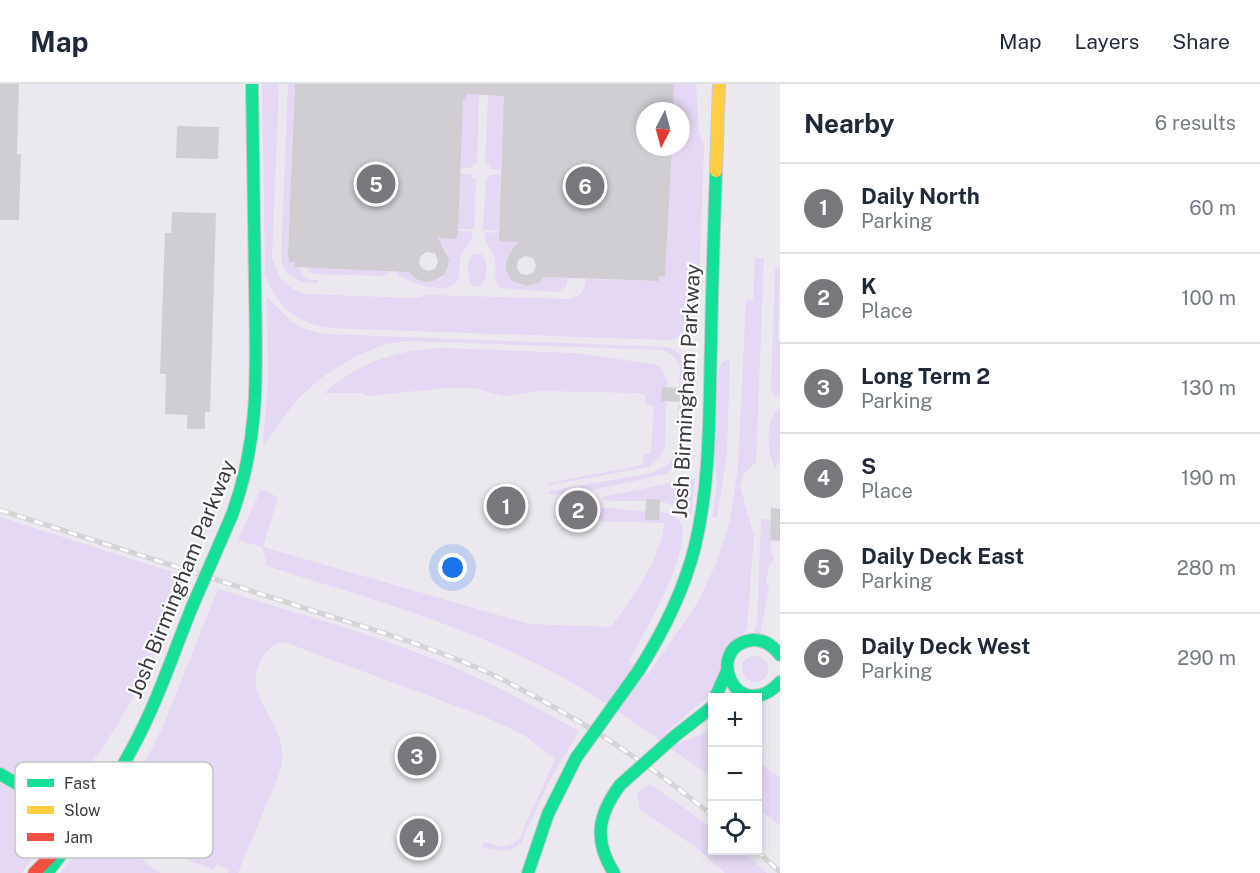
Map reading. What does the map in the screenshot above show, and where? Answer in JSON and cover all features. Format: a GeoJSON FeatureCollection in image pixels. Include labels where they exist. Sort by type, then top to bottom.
{"type":"FeatureCollection","features":[{"type":"Feature","properties":{"kind":"main road","name":"Josh Birmingham Parkway"},"geometry":{"type":"LineString","coordinates":[[124,762],[143,726],[232,515],[251,456],[257,400],[252,84]]}},
{"type":"Feature","properties":{"kind":"main road","name":"Josh Birmingham Parkway"},"geometry":{"type":"LineString","coordinates":[[528,873],[545,817],[560,785],[576,758],[657,642],[684,580],[695,547],[701,513],[708,439],[719,84]]}},
{"type":"Feature","properties":{"kind":"main road"},"geometry":{"type":"LineString","coordinates":[[718,693],[723,685],[727,663],[733,651],[742,643],[749,641],[767,643],[780,655]]}},
{"type":"Feature","properties":{"kind":"main road"},"geometry":{"type":"LineString","coordinates":[[727,671],[733,686],[744,693]]}},
{"type":"Feature","properties":{"kind":"main road"},"geometry":{"type":"LineString","coordinates":[[762,695],[780,682]]}},
{"type":"Feature","properties":{"kind":"main road"},"geometry":{"type":"LineString","coordinates":[[608,871],[601,842],[601,819],[605,806],[620,785],[708,707]]}},
{"type":"Feature","properties":{"kind":"main road"},"geometry":{"type":"LineString","coordinates":[[121,762],[128,755]]}},
{"type":"Feature","properties":{"kind":"main road"},"geometry":{"type":"LineString","coordinates":[[0,774],[15,782]]}},
{"type":"Feature","properties":{"kind":"main road","name":"Josh Birmingham Parkway"},"geometry":{"type":"LineString","coordinates":[[34,873],[49,858]]}},
{"type":"Feature","properties":{"kind":"main road","name":"Josh Birmingham Parkway"},"geometry":{"type":"LineString","coordinates":[[47,873],[58,858]]}},
{"type":"Feature","properties":{"kind":"shaded area"},"geometry":{"type":"Polygon","coordinates":[[[262,84],[279,84],[272,259],[280,278],[293,289],[304,294],[414,298],[428,295],[568,299],[581,293],[586,279],[659,281],[659,276],[665,276],[672,156],[690,156],[690,102],[673,102],[674,84],[696,84],[699,131],[704,148],[698,310],[691,326],[679,337],[667,340],[331,328],[308,322],[289,311],[274,294],[265,272],[262,84]]]}},
{"type":"Feature","properties":{"kind":"shaded area"},"geometry":{"type":"Polygon","coordinates":[[[288,84],[295,84],[292,153],[298,154],[292,157],[288,251],[295,262],[295,267],[300,267],[304,276],[318,280],[318,283],[305,282],[289,275],[281,258],[288,84]]]}},
{"type":"Feature","properties":{"kind":"shaded area"},"geometry":{"type":"Polygon","coordinates":[[[466,89],[479,95],[477,163],[472,168],[460,168],[463,100],[466,89]]]}},
{"type":"Feature","properties":{"kind":"shaded area"},"geometry":{"type":"Polygon","coordinates":[[[505,91],[501,170],[490,169],[489,165],[485,164],[488,95],[505,91]]]}},
{"type":"Feature","properties":{"kind":"shaded area"},"geometry":{"type":"Polygon","coordinates":[[[460,174],[471,174],[472,178],[476,179],[474,229],[458,229],[460,174]]]}},
{"type":"Feature","properties":{"kind":"shaded area"},"geometry":{"type":"Polygon","coordinates":[[[490,175],[501,175],[499,231],[483,230],[486,180],[490,175]]]}},
{"type":"Feature","properties":{"kind":"shaded area"},"geometry":{"type":"Polygon","coordinates":[[[458,231],[473,232],[461,256],[459,276],[453,285],[446,288],[429,287],[398,276],[397,271],[409,271],[417,279],[426,282],[441,278],[449,263],[448,254],[442,245],[401,249],[447,235],[456,239],[458,231]]]}},
{"type":"Feature","properties":{"kind":"shaded area"},"geometry":{"type":"Polygon","coordinates":[[[485,232],[499,233],[499,235],[532,242],[516,248],[508,255],[506,268],[513,280],[526,286],[534,285],[554,272],[554,278],[568,278],[566,287],[556,292],[501,288],[496,280],[495,259],[486,243],[485,232]]]}},
{"type":"Feature","properties":{"kind":"shaded area"},"geometry":{"type":"Polygon","coordinates":[[[473,254],[481,254],[486,260],[485,279],[478,287],[472,285],[468,273],[469,261],[473,254]]]}},
{"type":"Feature","properties":{"kind":"shaded area"},"geometry":{"type":"Polygon","coordinates":[[[755,258],[764,258],[756,462],[744,474],[740,486],[754,536],[747,628],[715,690],[708,693],[708,696],[666,733],[679,743],[708,732],[708,775],[614,709],[544,668],[506,649],[428,618],[267,566],[262,547],[238,540],[261,489],[278,497],[263,547],[529,624],[611,627],[652,564],[658,550],[664,523],[598,521],[598,508],[670,514],[678,519],[682,530],[681,547],[666,590],[629,662],[648,675],[698,602],[717,561],[730,520],[738,468],[746,298],[753,301],[755,258]]]}},
{"type":"Feature","properties":{"kind":"shaded area"},"geometry":{"type":"Polygon","coordinates":[[[307,267],[391,271],[384,276],[314,274],[309,272],[307,267]]]}},
{"type":"Feature","properties":{"kind":"shaded area"},"geometry":{"type":"Polygon","coordinates":[[[775,268],[780,268],[778,340],[780,340],[780,396],[775,395],[771,389],[775,268]]]}},
{"type":"Feature","properties":{"kind":"shaded area"},"geometry":{"type":"Polygon","coordinates":[[[267,297],[292,322],[302,328],[324,334],[670,347],[680,354],[684,367],[682,447],[679,459],[675,466],[665,474],[570,494],[548,494],[550,491],[652,473],[669,464],[677,449],[680,369],[674,356],[662,350],[410,341],[395,343],[362,353],[331,371],[294,404],[263,444],[268,381],[267,297]]]}},
{"type":"Feature","properties":{"kind":"shaded area"},"geometry":{"type":"Polygon","coordinates":[[[426,349],[572,353],[654,364],[662,369],[667,381],[665,444],[660,457],[648,467],[549,485],[549,483],[642,465],[644,455],[651,453],[654,406],[646,405],[645,395],[640,393],[540,391],[504,396],[474,388],[447,388],[367,396],[364,393],[324,393],[351,373],[379,360],[426,349]]]}},
{"type":"Feature","properties":{"kind":"shaded area"},"geometry":{"type":"Polygon","coordinates":[[[730,359],[727,453],[717,518],[712,517],[717,486],[715,453],[718,372],[722,362],[730,359]]]}},
{"type":"Feature","properties":{"kind":"shaded area"},"geometry":{"type":"Polygon","coordinates":[[[780,408],[780,460],[775,468],[770,454],[768,436],[771,420],[780,408]]]}},
{"type":"Feature","properties":{"kind":"shaded area"},"geometry":{"type":"Polygon","coordinates":[[[695,478],[690,516],[671,504],[603,500],[603,497],[695,478]]]}},
{"type":"Feature","properties":{"kind":"shaded area"},"geometry":{"type":"Polygon","coordinates":[[[0,517],[188,577],[168,626],[133,698],[93,762],[15,762],[15,778],[0,770],[0,517]]]}},
{"type":"Feature","properties":{"kind":"shaded area"},"geometry":{"type":"Polygon","coordinates":[[[761,519],[770,520],[771,555],[774,555],[769,565],[766,583],[769,588],[760,635],[753,634],[757,624],[761,519]]]}},
{"type":"Feature","properties":{"kind":"shaded area"},"geometry":{"type":"Polygon","coordinates":[[[218,589],[334,624],[420,654],[465,672],[579,731],[548,784],[521,843],[507,850],[482,847],[484,842],[506,846],[519,839],[555,759],[524,735],[483,716],[284,642],[277,644],[270,648],[260,661],[256,685],[261,701],[281,742],[281,766],[238,873],[228,873],[229,869],[216,864],[214,870],[184,858],[213,858],[213,762],[145,762],[164,724],[218,589]]]}},
{"type":"Feature","properties":{"kind":"shaded area"},"geometry":{"type":"Polygon","coordinates":[[[755,656],[764,660],[768,669],[764,678],[755,682],[746,678],[742,669],[746,660],[755,656]]]}},
{"type":"Feature","properties":{"kind":"shaded area"},"geometry":{"type":"Polygon","coordinates":[[[762,765],[780,777],[780,825],[762,812],[762,765]]]}},
{"type":"Feature","properties":{"kind":"shaded area"},"geometry":{"type":"Polygon","coordinates":[[[0,783],[15,791],[15,858],[34,858],[21,873],[0,873],[0,783]]]}},
{"type":"Feature","properties":{"kind":"shaded area"},"geometry":{"type":"Polygon","coordinates":[[[650,784],[708,825],[708,855],[747,855],[767,873],[725,873],[697,848],[640,810],[637,793],[650,784]]]}},
{"type":"Feature","properties":{"kind":"shaded area"},"geometry":{"type":"Polygon","coordinates":[[[73,858],[141,858],[161,873],[60,873],[73,858]]]}},
{"type":"Feature","properties":{"kind":"building"},"geometry":{"type":"Polygon","coordinates":[[[0,84],[19,84],[17,154],[21,154],[19,220],[0,220],[0,84]]]}},
{"type":"Feature","properties":{"kind":"building"},"geometry":{"type":"Polygon","coordinates":[[[295,84],[674,84],[673,102],[636,102],[636,156],[672,156],[665,277],[659,276],[659,281],[545,277],[539,283],[527,286],[512,281],[506,270],[506,262],[518,242],[500,241],[499,235],[504,96],[466,94],[466,100],[463,100],[458,233],[456,239],[438,238],[449,259],[444,275],[434,281],[426,282],[418,280],[409,272],[295,267],[295,262],[289,262],[295,84]],[[426,252],[420,257],[419,264],[423,269],[429,271],[436,268],[438,261],[435,253],[426,252]],[[525,256],[518,260],[517,268],[521,274],[528,275],[534,272],[536,265],[533,258],[525,256]]]}},
{"type":"Feature","properties":{"kind":"building"},"geometry":{"type":"Polygon","coordinates":[[[177,126],[219,127],[218,159],[176,158],[177,126]]]}},
{"type":"Feature","properties":{"kind":"building"},"geometry":{"type":"Polygon","coordinates":[[[172,212],[216,213],[210,412],[205,412],[205,429],[187,429],[187,415],[165,414],[166,374],[160,374],[165,233],[171,233],[172,212]]]}},
{"type":"Feature","properties":{"kind":"building"},"geometry":{"type":"Polygon","coordinates":[[[662,387],[682,388],[681,402],[661,401],[662,387]]]}},
{"type":"Feature","properties":{"kind":"building"},"geometry":{"type":"Polygon","coordinates":[[[646,499],[660,500],[659,520],[645,520],[646,499]]]}},
{"type":"Feature","properties":{"kind":"building"},"geometry":{"type":"Polygon","coordinates":[[[771,508],[780,509],[780,541],[770,540],[771,508]]]}},
{"type":"Feature","properties":{"kind":"railway"},"geometry":{"type":"LineString","coordinates":[[0,510],[396,637],[468,664],[549,704],[606,738],[708,812]]}},
{"type":"Feature","properties":{"kind":"railway"},"geometry":{"type":"LineString","coordinates":[[761,855],[780,872]]}},
{"type":"Feature","properties":{"kind":"traffic: fast"},"geometry":{"type":"LineString","coordinates":[[232,515],[248,457],[255,401],[252,84]]}},
{"type":"Feature","properties":{"kind":"traffic: fast"},"geometry":{"type":"LineString","coordinates":[[639,670],[679,595],[695,546],[704,496],[708,445],[716,171]]}},
{"type":"Feature","properties":{"kind":"traffic: fast"},"geometry":{"type":"LineString","coordinates":[[192,607],[232,515]]}},
{"type":"Feature","properties":{"kind":"traffic: fast"},"geometry":{"type":"LineString","coordinates":[[125,762],[157,696],[192,607]]}},
{"type":"Feature","properties":{"kind":"traffic: fast"},"geometry":{"type":"LineString","coordinates":[[780,655],[768,644],[752,640],[737,646],[729,656],[728,668],[731,681],[739,691],[750,696],[764,694],[780,682]]}},
{"type":"Feature","properties":{"kind":"traffic: fast"},"geometry":{"type":"LineString","coordinates":[[576,758],[639,670]]}},
{"type":"Feature","properties":{"kind":"traffic: fast"},"geometry":{"type":"LineString","coordinates":[[717,693],[727,671]]}},
{"type":"Feature","properties":{"kind":"traffic: fast"},"geometry":{"type":"LineString","coordinates":[[675,736],[708,710]]}},
{"type":"Feature","properties":{"kind":"traffic: fast"},"geometry":{"type":"LineString","coordinates":[[620,785],[675,736]]}},
{"type":"Feature","properties":{"kind":"traffic: fast"},"geometry":{"type":"LineString","coordinates":[[528,873],[548,814],[576,758]]}},
{"type":"Feature","properties":{"kind":"traffic: fast"},"geometry":{"type":"LineString","coordinates":[[0,774],[15,783]]}},
{"type":"Feature","properties":{"kind":"traffic: fast"},"geometry":{"type":"LineString","coordinates":[[614,873],[603,850],[601,828],[607,807],[620,785]]}},
{"type":"Feature","properties":{"kind":"traffic: fast"},"geometry":{"type":"LineString","coordinates":[[47,873],[58,858]]}},
{"type":"Feature","properties":{"kind":"traffic: slow"},"geometry":{"type":"LineString","coordinates":[[716,171],[719,84]]}},
{"type":"Feature","properties":{"kind":"traffic: jam"},"geometry":{"type":"LineString","coordinates":[[34,873],[49,858]]}},
{"type":"Feature","properties":{"kind":"place","name":"Daily Deck East"},"geometry":{"type":"Point","coordinates":[376,184]}},
{"type":"Feature","properties":{"kind":"place","name":"Daily Deck West"},"geometry":{"type":"Point","coordinates":[585,186]}},
{"type":"Feature","properties":{"kind":"place","name":"Daily North"},"geometry":{"type":"Point","coordinates":[506,506]}},
{"type":"Feature","properties":{"kind":"place","name":"K"},"geometry":{"type":"Point","coordinates":[578,510]}},
{"type":"Feature","properties":{"kind":"place","name":"Long Term 2"},"geometry":{"type":"Point","coordinates":[417,756]}},
{"type":"Feature","properties":{"kind":"place","name":"S"},"geometry":{"type":"Point","coordinates":[419,838]}}]}
